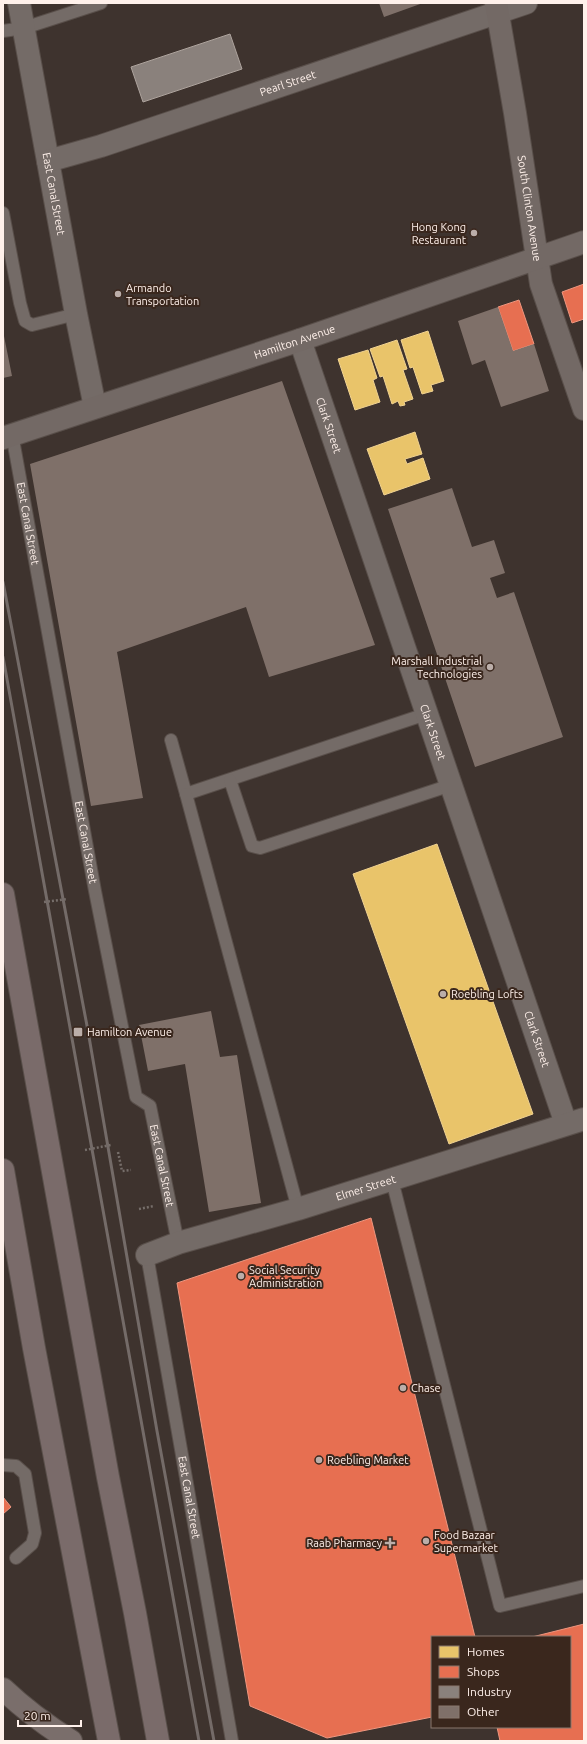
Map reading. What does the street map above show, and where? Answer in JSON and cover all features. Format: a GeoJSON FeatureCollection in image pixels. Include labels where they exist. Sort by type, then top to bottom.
{"type":"FeatureCollection","features":[{"type":"Feature","properties":{"kind":"highway"},"geometry":{"type":"LineString","coordinates":[[3,894],[108,1477],[158,1741]]}},
{"type":"Feature","properties":{"kind":"highway"},"geometry":{"type":"LineString","coordinates":[[3,1170],[34,1348],[109,1741]]}},
{"type":"Feature","properties":{"kind":"main road","name":"South Clinton Avenue"},"geometry":{"type":"LineString","coordinates":[[497,8],[515,113],[541,284],[584,409]]}},
{"type":"Feature","properties":{"kind":"main road","name":"Hamilton Avenue"},"geometry":{"type":"LineString","coordinates":[[8,436],[300,340],[584,242]]}},
{"type":"Feature","properties":{"kind":"main road"},"geometry":{"type":"LineString","coordinates":[[3,1689],[48,1726],[71,1741]]}},
{"type":"Feature","properties":{"kind":"street","name":"East Canal Street"},"geometry":{"type":"LineString","coordinates":[[20,3],[13,30],[48,161],[76,314],[95,407]]}},
{"type":"Feature","properties":{"kind":"street","name":"Pearl Street"},"geometry":{"type":"LineString","coordinates":[[48,161],[101,146],[497,8],[526,3]]}},
{"type":"Feature","properties":{"kind":"street","name":"Clark Street"},"geometry":{"type":"LineString","coordinates":[[300,340],[426,714],[575,1121]]}},
{"type":"Feature","properties":{"kind":"street","name":"Elmer Street"},"geometry":{"type":"LineString","coordinates":[[147,1254],[178,1243],[298,1209],[392,1180],[575,1121]]}},
{"type":"Feature","properties":{"kind":"lane"},"geometry":{"type":"LineString","coordinates":[[13,30],[101,3]]}},
{"type":"Feature","properties":{"kind":"lane"},"geometry":{"type":"LineString","coordinates":[[3,213],[20,303],[25,321],[32,325],[76,314]]}},
{"type":"Feature","properties":{"kind":"lane","name":"East Canal Street"},"geometry":{"type":"LineString","coordinates":[[8,436],[94,891],[134,1089],[136,1097],[150,1106],[178,1243]]}},
{"type":"Feature","properties":{"kind":"lane"},"geometry":{"type":"LineString","coordinates":[[186,794],[426,714]]}},
{"type":"Feature","properties":{"kind":"lane"},"geometry":{"type":"LineString","coordinates":[[171,740],[298,1209]]}},
{"type":"Feature","properties":{"kind":"lane"},"geometry":{"type":"LineString","coordinates":[[230,780],[252,846],[260,848],[451,785]]}},
{"type":"Feature","properties":{"kind":"lane"},"geometry":{"type":"LineString","coordinates":[[392,1180],[500,1606],[584,1586]]}},
{"type":"Feature","properties":{"kind":"lane","name":"East Canal Street"},"geometry":{"type":"LineString","coordinates":[[147,1254],[232,1741]]}},
{"type":"Feature","properties":{"kind":"lane"},"geometry":{"type":"LineString","coordinates":[[3,1465],[16,1466],[25,1474],[35,1533],[32,1544],[16,1558]]}},
{"type":"Feature","properties":{"kind":"path"},"geometry":{"type":"LineString","coordinates":[[44,902],[67,899]]}},
{"type":"Feature","properties":{"kind":"path"},"geometry":{"type":"LineString","coordinates":[[86,1150],[111,1145]]}},
{"type":"Feature","properties":{"kind":"path"},"geometry":{"type":"LineString","coordinates":[[118,1152],[122,1172],[131,1170]]}},
{"type":"Feature","properties":{"kind":"building: Homes"},"geometry":{"type":"Polygon","coordinates":[[[428,331],[444,381],[431,385],[433,391],[422,394],[413,367],[410,368],[401,340],[428,331]]]}},
{"type":"Feature","properties":{"kind":"building: Homes"},"geometry":{"type":"Polygon","coordinates":[[[397,340],[407,369],[403,370],[413,399],[404,402],[405,405],[400,406],[398,401],[392,404],[383,376],[380,377],[370,349],[397,340]]]}},
{"type":"Feature","properties":{"kind":"building: Homes"},"geometry":{"type":"Polygon","coordinates":[[[368,350],[377,378],[373,380],[380,402],[355,410],[338,359],[368,350]]]}},
{"type":"Feature","properties":{"kind":"building: Homes"},"geometry":{"type":"Polygon","coordinates":[[[415,432],[422,454],[405,459],[407,464],[423,458],[430,479],[384,495],[367,449],[415,432]]]}},
{"type":"Feature","properties":{"kind":"building: Homes","name":"Roebling Lofts"},"geometry":{"type":"Polygon","coordinates":[[[437,844],[533,1114],[449,1144],[353,874],[437,844]]]}},
{"type":"Feature","properties":{"kind":"building: Shops"},"geometry":{"type":"Polygon","coordinates":[[[584,284],[584,319],[572,323],[562,292],[584,284]]]}},
{"type":"Feature","properties":{"kind":"building: Shops"},"geometry":{"type":"Polygon","coordinates":[[[519,300],[534,344],[513,351],[498,307],[519,300]]]}},
{"type":"Feature","properties":{"kind":"building: Shops","name":"Roebling Market"},"geometry":{"type":"Polygon","coordinates":[[[371,1218],[475,1636],[431,1636],[431,1717],[327,1738],[250,1706],[177,1283],[371,1218]]]}},
{"type":"Feature","properties":{"kind":"building: Shops"},"geometry":{"type":"Polygon","coordinates":[[[3,1497],[11,1507],[3,1514],[3,1497]]]}},
{"type":"Feature","properties":{"kind":"building: Shops"},"geometry":{"type":"Polygon","coordinates":[[[584,1624],[584,1741],[500,1741],[497,1728],[571,1728],[571,1636],[536,1636],[584,1624]]]}},
{"type":"Feature","properties":{"kind":"building: Industry"},"geometry":{"type":"Polygon","coordinates":[[[230,34],[242,69],[143,102],[131,67],[230,34]]]}},
{"type":"Feature","properties":{"kind":"building: Other"},"geometry":{"type":"Polygon","coordinates":[[[379,3],[423,3],[384,17],[379,3]]]}},
{"type":"Feature","properties":{"kind":"building: Other"},"geometry":{"type":"Polygon","coordinates":[[[498,307],[513,351],[534,344],[549,391],[501,407],[485,360],[472,365],[458,321],[498,307]]]}},
{"type":"Feature","properties":{"kind":"building: Other"},"geometry":{"type":"Polygon","coordinates":[[[3,331],[12,376],[3,378],[3,331]]]}},
{"type":"Feature","properties":{"kind":"building: Other"},"geometry":{"type":"Polygon","coordinates":[[[282,381],[375,645],[269,677],[246,607],[117,652],[143,798],[91,806],[30,464],[282,381]]]}},
{"type":"Feature","properties":{"kind":"building: Other","name":"Marshall Industrial Technologies"},"geometry":{"type":"Polygon","coordinates":[[[452,488],[472,547],[494,540],[505,573],[490,578],[497,598],[514,592],[563,737],[475,767],[388,509],[452,488]]]}},
{"type":"Feature","properties":{"kind":"building: Other"},"geometry":{"type":"Polygon","coordinates":[[[211,1011],[220,1057],[237,1055],[261,1203],[209,1212],[185,1064],[148,1071],[139,1025],[211,1011]]]}},
{"type":"Feature","properties":{"kind":"railway"},"geometry":{"type":"LineString","coordinates":[[3,582],[88,1031],[157,1431],[214,1741]]}},
{"type":"Feature","properties":{"kind":"railway"},"geometry":{"type":"LineString","coordinates":[[3,657],[199,1741]]}},
{"type":"Feature","properties":{"kind":"place","name":"Hong Kong Restaurant"},"geometry":{"type":"Point","coordinates":[474,233]}},
{"type":"Feature","properties":{"kind":"place","name":"Armando Transportation"},"geometry":{"type":"Point","coordinates":[118,294]}},
{"type":"Feature","properties":{"kind":"place","name":"Marshall Industrial Technologies"},"geometry":{"type":"Point","coordinates":[490,667]}},
{"type":"Feature","properties":{"kind":"place","name":"Roebling Lofts"},"geometry":{"type":"Point","coordinates":[443,994]}},
{"type":"Feature","properties":{"kind":"place","name":"Hamilton Avenue"},"geometry":{"type":"Point","coordinates":[78,1032]}},
{"type":"Feature","properties":{"kind":"place","name":"Social Security Administration"},"geometry":{"type":"Point","coordinates":[241,1276]}},
{"type":"Feature","properties":{"kind":"place","name":"Chase"},"geometry":{"type":"Point","coordinates":[403,1388]}},
{"type":"Feature","properties":{"kind":"place","name":"Roebling Market"},"geometry":{"type":"Point","coordinates":[319,1460]}},
{"type":"Feature","properties":{"kind":"place","name":"Food Bazaar Supermarket"},"geometry":{"type":"Point","coordinates":[426,1541]}},
{"type":"Feature","properties":{"kind":"place","name":"Raab Pharmacy"},"geometry":{"type":"Point","coordinates":[390,1543]}}]}
